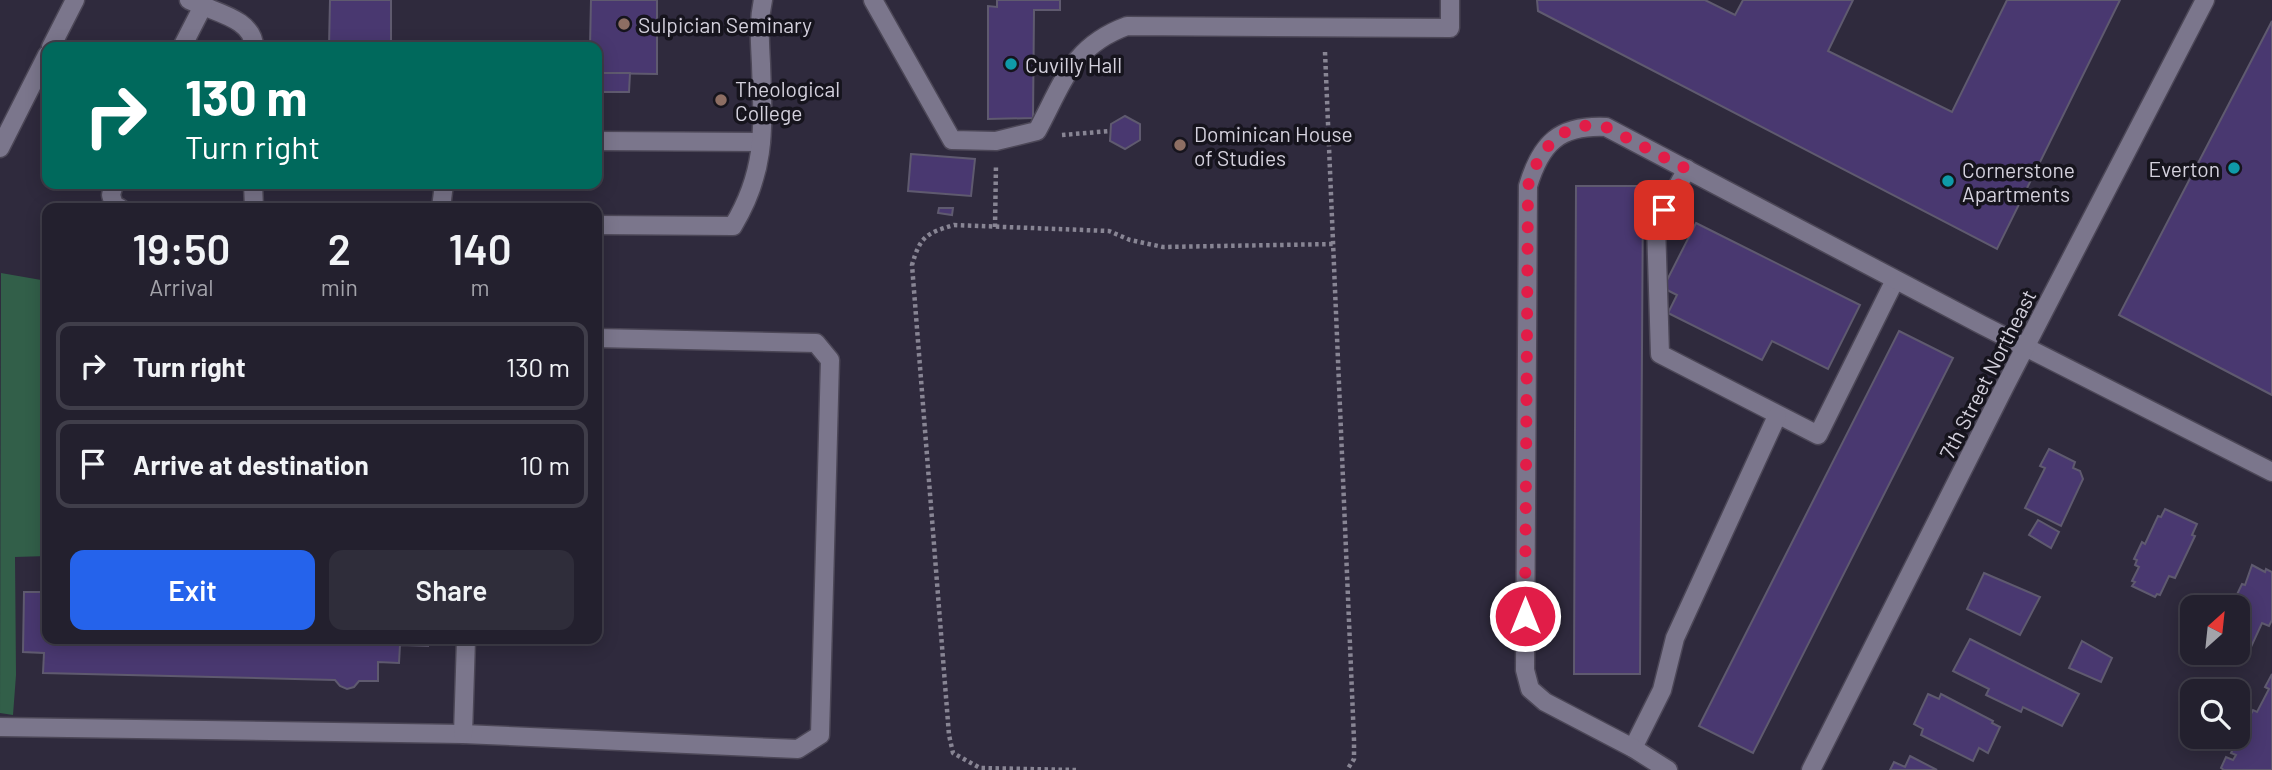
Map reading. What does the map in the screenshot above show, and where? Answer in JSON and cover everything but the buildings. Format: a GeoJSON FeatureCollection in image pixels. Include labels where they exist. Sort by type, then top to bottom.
{"type":"FeatureCollection","features":[{"type":"Feature","properties":{"kind":"street"},"geometry":{"type":"LineString","coordinates":[[54,42],[75,0]]}},
{"type":"Feature","properties":{"kind":"street"},"geometry":{"type":"LineString","coordinates":[[602,225],[733,226],[744,208],[756,178],[761,142],[759,18],[763,0]]}},
{"type":"Feature","properties":{"kind":"street"},"geometry":{"type":"LineString","coordinates":[[873,0],[952,140],[996,141],[1037,131],[1074,61],[1095,41],[1127,26],[1450,28],[1450,0]]}},
{"type":"Feature","properties":{"kind":"street","name":"7th Street Northeast"},"geometry":{"type":"LineString","coordinates":[[1811,770],[2205,0]]}},
{"type":"Feature","properties":{"kind":"street"},"geometry":{"type":"LineString","coordinates":[[184,42],[196,3],[246,26],[254,42]]}},
{"type":"Feature","properties":{"kind":"street"},"geometry":{"type":"LineString","coordinates":[[0,148],[42,65]]}},
{"type":"Feature","properties":{"kind":"street"},"geometry":{"type":"LineString","coordinates":[[1668,770],[1633,748],[1545,702],[1530,689],[1525,670],[1528,186],[1534,166],[1545,148],[1562,134],[1584,126],[1606,127],[1895,280],[2272,472]]}},
{"type":"Feature","properties":{"kind":"street"},"geometry":{"type":"LineString","coordinates":[[602,141],[761,142]]}},
{"type":"Feature","properties":{"kind":"street"},"geometry":{"type":"LineString","coordinates":[[1687,169],[1656,225],[1660,354],[1818,435],[1895,280]]}},
{"type":"Feature","properties":{"kind":"street"},"geometry":{"type":"LineString","coordinates":[[0,727],[463,734],[798,749],[820,735],[831,360],[816,343],[602,338]]}},
{"type":"Feature","properties":{"kind":"street"},"geometry":{"type":"LineString","coordinates":[[1633,748],[1662,690],[1675,639],[1777,416]]}},
{"type":"Feature","properties":{"kind":"street"},"geometry":{"type":"LineString","coordinates":[[463,734],[466,644]]}},
{"type":"Feature","properties":{"kind":"path"},"geometry":{"type":"LineString","coordinates":[[1324,27],[1354,740],[1354,759],[1347,770]]}},
{"type":"Feature","properties":{"kind":"path"},"geometry":{"type":"LineString","coordinates":[[1037,131],[1050,136],[1110,131]]}},
{"type":"Feature","properties":{"kind":"path"},"geometry":{"type":"LineString","coordinates":[[995,226],[996,141]]}},
{"type":"Feature","properties":{"kind":"path"},"geometry":{"type":"LineString","coordinates":[[1076,770],[980,768],[953,753],[949,736],[912,265],[918,246],[930,232],[954,225],[1110,231],[1130,240],[1163,247],[1334,244]]}},
{"type":"Feature","properties":{"kind":"green space"},"geometry":{"type":"Polygon","coordinates":[[[1,273],[42,280],[42,556],[15,557],[16,675],[13,715],[0,713],[1,273]]]}},
{"type":"Feature","properties":{"kind":"place","name":"Sulpician Seminary"},"geometry":{"type":"Point","coordinates":[624,24]}},
{"type":"Feature","properties":{"kind":"place","name":"Cuvilly Hall"},"geometry":{"type":"Point","coordinates":[1011,64]}},
{"type":"Feature","properties":{"kind":"place","name":"Theological College"},"geometry":{"type":"Point","coordinates":[721,100]}},
{"type":"Feature","properties":{"kind":"place","name":"Dominican House of Studies"},"geometry":{"type":"Point","coordinates":[1180,145]}},
{"type":"Feature","properties":{"kind":"place","name":"Everton"},"geometry":{"type":"Point","coordinates":[2234,168]}},
{"type":"Feature","properties":{"kind":"place","name":"Cornerstone Apartments"},"geometry":{"type":"Point","coordinates":[1948,181]}},
{"type":"Feature","properties":{"kind":"route"},"geometry":{"type":"LineString","coordinates":[[1525,616],[1528,186],[1534,166],[1545,148],[1562,134],[1584,126],[1606,127],[1687,169],[1664,210]]}}]}
